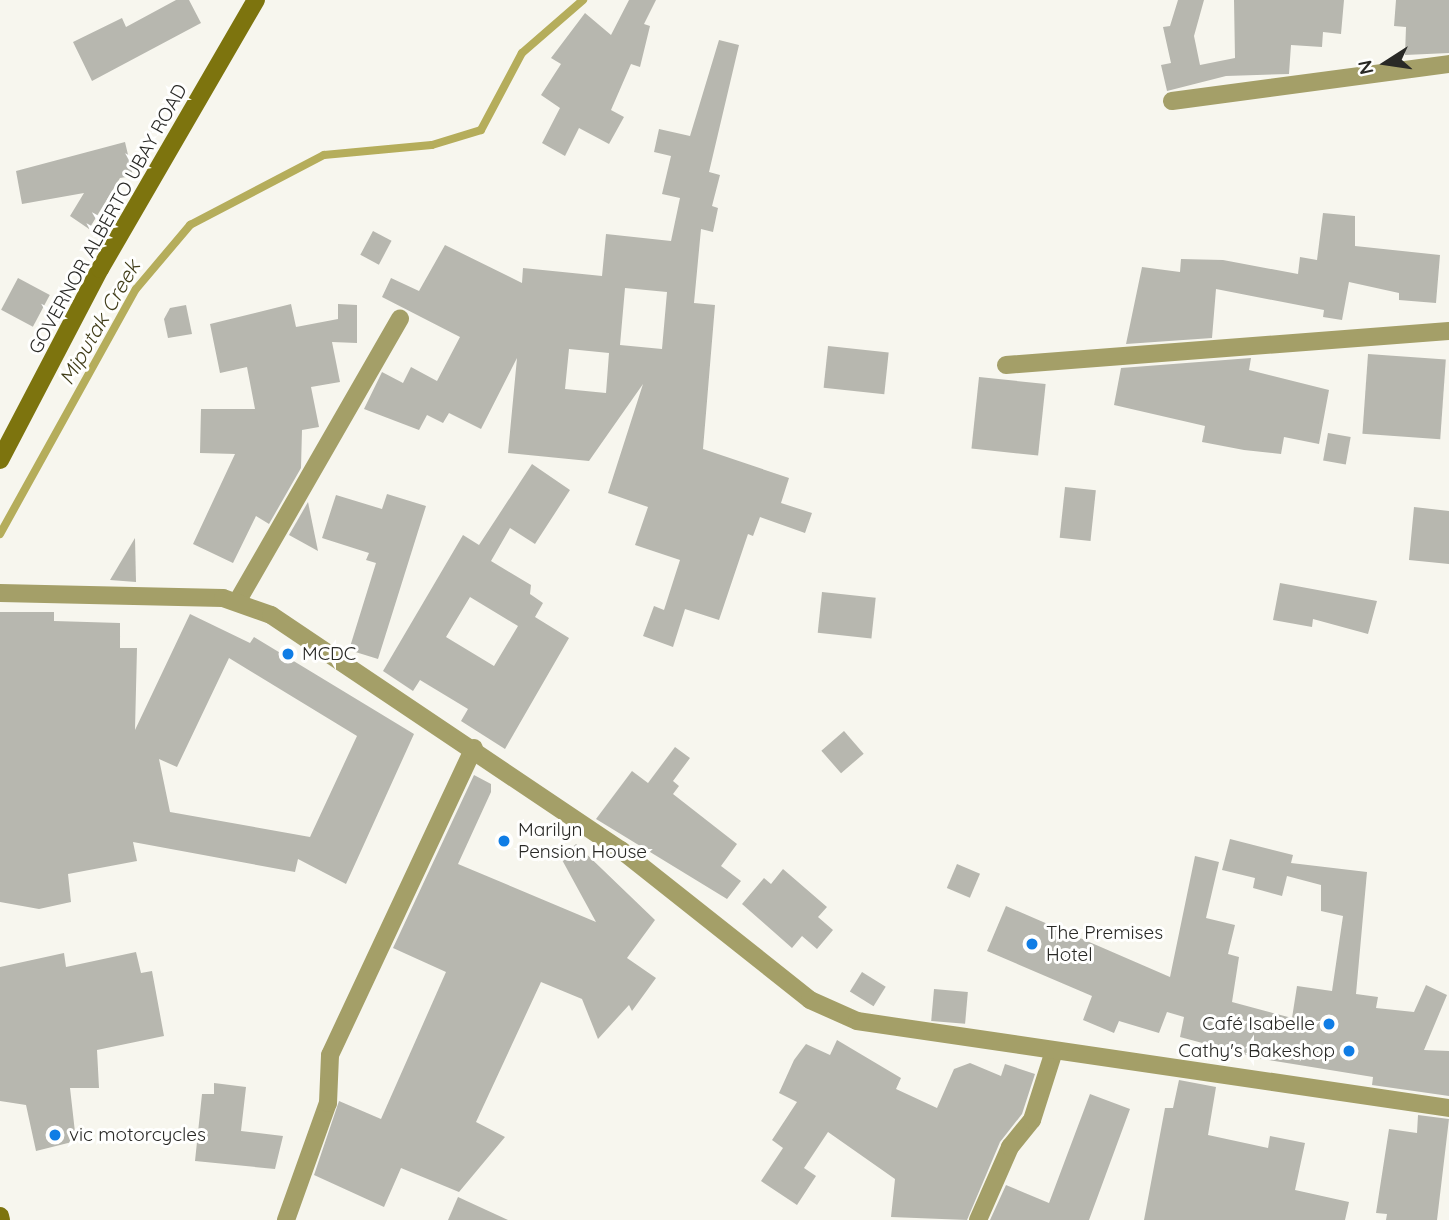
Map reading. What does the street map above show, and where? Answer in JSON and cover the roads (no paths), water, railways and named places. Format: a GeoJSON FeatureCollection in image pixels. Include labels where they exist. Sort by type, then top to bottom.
{"type":"FeatureCollection","features":[{"type":"Feature","properties":{"kind":"main road","name":"GOVERNOR ALBERTO UBAY ROAD"},"geometry":{"type":"LineString","coordinates":[[0,460],[100,269],[256,0]]}},
{"type":"Feature","properties":{"kind":"street"},"geometry":{"type":"LineString","coordinates":[[1172,101],[1449,64]]}},
{"type":"Feature","properties":{"kind":"street"},"geometry":{"type":"LineString","coordinates":[[237,602],[400,319]]}},
{"type":"Feature","properties":{"kind":"street"},"geometry":{"type":"LineString","coordinates":[[1006,365],[1449,331]]}},
{"type":"Feature","properties":{"kind":"street"},"geometry":{"type":"LineString","coordinates":[[0,593],[237,602],[271,615],[474,748],[621,850],[810,1000],[857,1021],[1054,1054],[1449,1108]]}},
{"type":"Feature","properties":{"kind":"street"},"geometry":{"type":"LineString","coordinates":[[286,1220],[328,1103],[330,1055],[474,748]]}},
{"type":"Feature","properties":{"kind":"street"},"geometry":{"type":"LineString","coordinates":[[978,1220],[1010,1147],[1032,1120],[1054,1054]]}},
{"type":"Feature","properties":{"kind":"waterway","name":"Miputak Creek"},"geometry":{"type":"LineString","coordinates":[[0,534],[136,289],[190,225],[324,155],[432,145],[481,130],[522,53],[583,0]]}},
{"type":"Feature","properties":{"kind":"place","name":"MCDC"},"geometry":{"type":"Point","coordinates":[288,654]}},
{"type":"Feature","properties":{"kind":"place","name":"Marilyn Pension House"},"geometry":{"type":"Point","coordinates":[504,841]}},
{"type":"Feature","properties":{"kind":"place","name":"The Premises Hotel"},"geometry":{"type":"Point","coordinates":[1032,944]}},
{"type":"Feature","properties":{"kind":"place","name":"Café Isabelle"},"geometry":{"type":"Point","coordinates":[1329,1024]}},
{"type":"Feature","properties":{"kind":"place","name":"Cathy's Bakeshop"},"geometry":{"type":"Point","coordinates":[1349,1051]}},
{"type":"Feature","properties":{"kind":"place","name":"vic motorcycles"},"geometry":{"type":"Point","coordinates":[55,1135]}}]}
